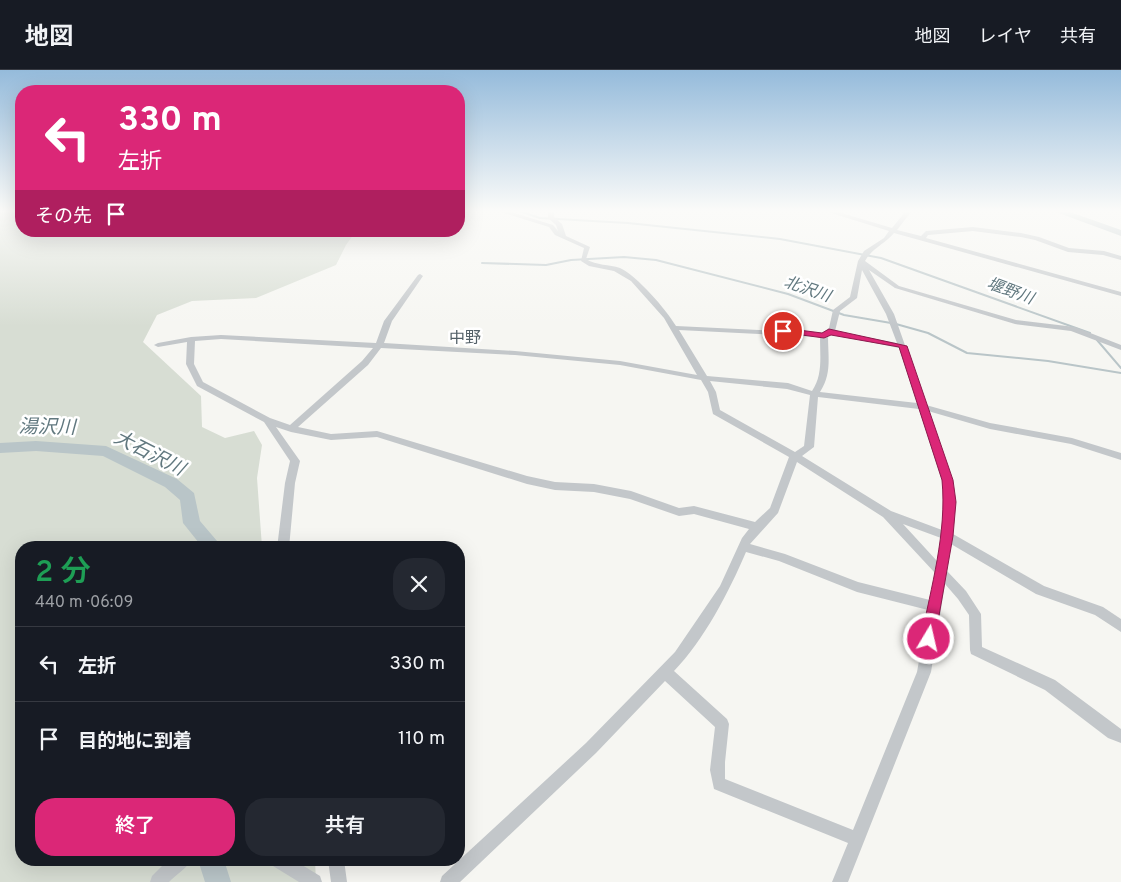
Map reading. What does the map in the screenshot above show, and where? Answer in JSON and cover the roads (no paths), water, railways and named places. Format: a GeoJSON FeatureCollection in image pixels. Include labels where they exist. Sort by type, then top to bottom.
{"type":"FeatureCollection","features":[{"type":"Feature","properties":{"kind":"street"},"geometry":{"type":"LineString","coordinates":[[586,250],[584,259],[591,265],[616,269],[634,280],[674,328],[712,392],[716,412],[887,514],[947,536],[1040,590],[1099,611],[1121,626]]}},
{"type":"Feature","properties":{"kind":"street"},"geometry":{"type":"LineString","coordinates":[[448,882],[591,748],[680,656],[724,588],[743,547],[757,527],[774,510],[794,457],[809,446],[814,394],[822,382],[827,334],[833,329],[837,312],[853,298],[864,257],[872,250]]}},
{"type":"Feature","properties":{"kind":"street"},"geometry":{"type":"LineString","coordinates":[[958,250],[1121,294]]}},
{"type":"Feature","properties":{"kind":"street"},"geometry":{"type":"LineString","coordinates":[[1068,250],[1097,252],[1121,258]]}},
{"type":"Feature","properties":{"kind":"street"},"geometry":{"type":"LineString","coordinates":[[840,882],[924,672],[947,536],[950,502],[947,480],[902,346],[864,257]]}},
{"type":"Feature","properties":{"kind":"street"},"geometry":{"type":"LineString","coordinates":[[864,257],[897,287],[1015,322],[1058,326],[1103,340],[1121,348]]}},
{"type":"Feature","properties":{"kind":"street"},"geometry":{"type":"LineString","coordinates":[[291,429],[365,363],[379,346],[388,321],[420,276]]}},
{"type":"Feature","properties":{"kind":"street"},"geometry":{"type":"LineString","coordinates":[[674,328],[743,331],[764,329],[827,334],[902,346]]}},
{"type":"Feature","properties":{"kind":"street"},"geometry":{"type":"LineString","coordinates":[[158,345],[191,339],[221,337],[515,353],[610,362],[702,378],[788,386],[814,394],[923,408],[990,426],[1072,441],[1121,457]]}},
{"type":"Feature","properties":{"kind":"street"},"geometry":{"type":"LineString","coordinates":[[191,339],[190,364],[200,384],[267,420],[291,429],[331,437],[377,434],[527,480],[556,486],[594,488],[622,493],[679,512],[694,510],[757,527]]}},
{"type":"Feature","properties":{"kind":"street"},"geometry":{"type":"LineString","coordinates":[[267,420],[295,461],[290,483],[284,541]]}},
{"type":"Feature","properties":{"kind":"street"},"geometry":{"type":"LineString","coordinates":[[887,514],[940,571],[975,614],[976,650],[1050,684],[1113,733],[1121,736]]}},
{"type":"Feature","properties":{"kind":"street"},"geometry":{"type":"LineString","coordinates":[[743,547],[781,557],[857,587],[934,606]]}},
{"type":"Feature","properties":{"kind":"street"},"geometry":{"type":"LineString","coordinates":[[665,672],[722,724],[722,742],[716,774],[719,784],[857,839]]}},
{"type":"Feature","properties":{"kind":"street"},"geometry":{"type":"LineString","coordinates":[[158,882],[175,866]]}},
{"type":"Feature","properties":{"kind":"street"},"geometry":{"type":"LineString","coordinates":[[289,866],[314,882]]}},
{"type":"Feature","properties":{"kind":"street"},"geometry":{"type":"LineString","coordinates":[[337,866],[339,882]]}},
{"type":"Feature","properties":{"kind":"waterway","name":"堰野川"},"geometry":{"type":"LineString","coordinates":[[838,250],[881,258],[1090,333]]}},
{"type":"Feature","properties":{"kind":"waterway","name":"北沢川"},"geometry":{"type":"LineString","coordinates":[[482,263],[546,265],[571,260],[624,257],[656,260],[788,294],[844,315],[891,323]]}},
{"type":"Feature","properties":{"kind":"waterway","name":"北沢川"},"geometry":{"type":"LineString","coordinates":[[896,324],[928,333],[967,353],[1048,361],[1121,373]]}},
{"type":"Feature","properties":{"kind":"waterway","name":"堰野川"},"geometry":{"type":"LineString","coordinates":[[1097,340],[1121,368]]}},
{"type":"Feature","properties":{"kind":"waterway","name":"大石沢川"},"geometry":{"type":"LineString","coordinates":[[0,448],[36,446],[106,451],[171,483],[188,497],[192,523],[208,541]]}},
{"type":"Feature","properties":{"kind":"waterway","name":"大石沢川"},"geometry":{"type":"LineString","coordinates":[[213,866],[218,882]]}},
{"type":"Feature","properties":{"kind":"district","name":"中野"},"geometry":{"type":"Point","coordinates":[465,339]}},
{"type":"Feature","properties":{"kind":"water label","name":"湯沢川"},"geometry":{"type":"Point","coordinates":[47,428]}}]}
